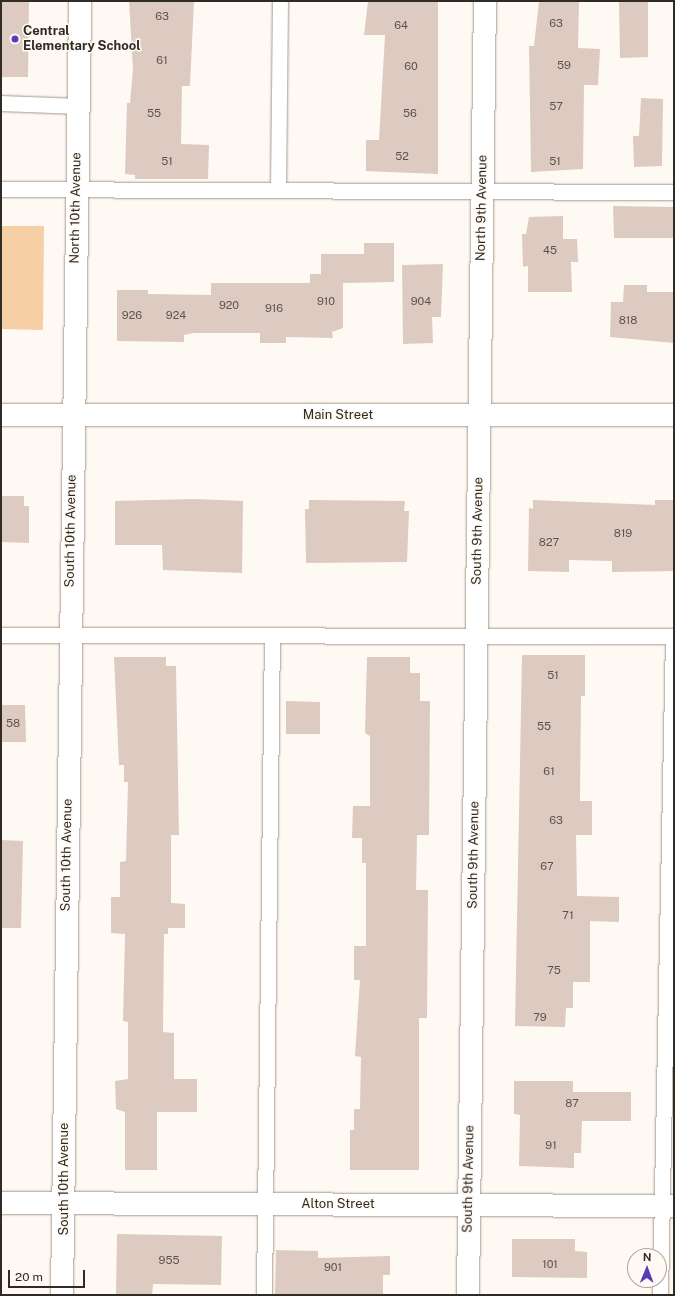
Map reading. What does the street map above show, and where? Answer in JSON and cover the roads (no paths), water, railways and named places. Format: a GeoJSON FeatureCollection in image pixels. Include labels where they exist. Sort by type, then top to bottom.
{"type":"FeatureCollection","features":[{"type":"Feature","properties":{"kind":"street","name":"North 10th Avenue"},"geometry":{"type":"LineString","coordinates":[[72,415],[80,1]]}},
{"type":"Feature","properties":{"kind":"street","name":"North 9th Avenue"},"geometry":{"type":"LineString","coordinates":[[479,415],[485,1]]}},
{"type":"Feature","properties":{"kind":"street","name":"Main Street"},"geometry":{"type":"LineString","coordinates":[[1,415],[674,415]]}},
{"type":"Feature","properties":{"kind":"street","name":"South 10th Avenue"},"geometry":{"type":"LineString","coordinates":[[62,1295],[72,415]]}},
{"type":"Feature","properties":{"kind":"street","name":"South 9th Avenue"},"geometry":{"type":"LineString","coordinates":[[468,1295],[479,415]]}},
{"type":"Feature","properties":{"kind":"street","name":"Alton Street"},"geometry":{"type":"LineString","coordinates":[[1,1203],[667,1206]]}},
{"type":"Feature","properties":{"kind":"lane"},"geometry":{"type":"LineString","coordinates":[[278,190],[280,1]]}},
{"type":"Feature","properties":{"kind":"lane"},"geometry":{"type":"LineString","coordinates":[[1,103],[78,106]]}},
{"type":"Feature","properties":{"kind":"lane"},"geometry":{"type":"LineString","coordinates":[[1,189],[674,192]]}},
{"type":"Feature","properties":{"kind":"lane"},"geometry":{"type":"LineString","coordinates":[[1,635],[674,636],[667,1206],[660,1295]]}},
{"type":"Feature","properties":{"kind":"lane"},"geometry":{"type":"LineString","coordinates":[[264,1295],[272,635]]}},
{"type":"Feature","properties":{"kind":"place","name":"Central Elementary School"},"geometry":{"type":"Point","coordinates":[15,39]}}]}
